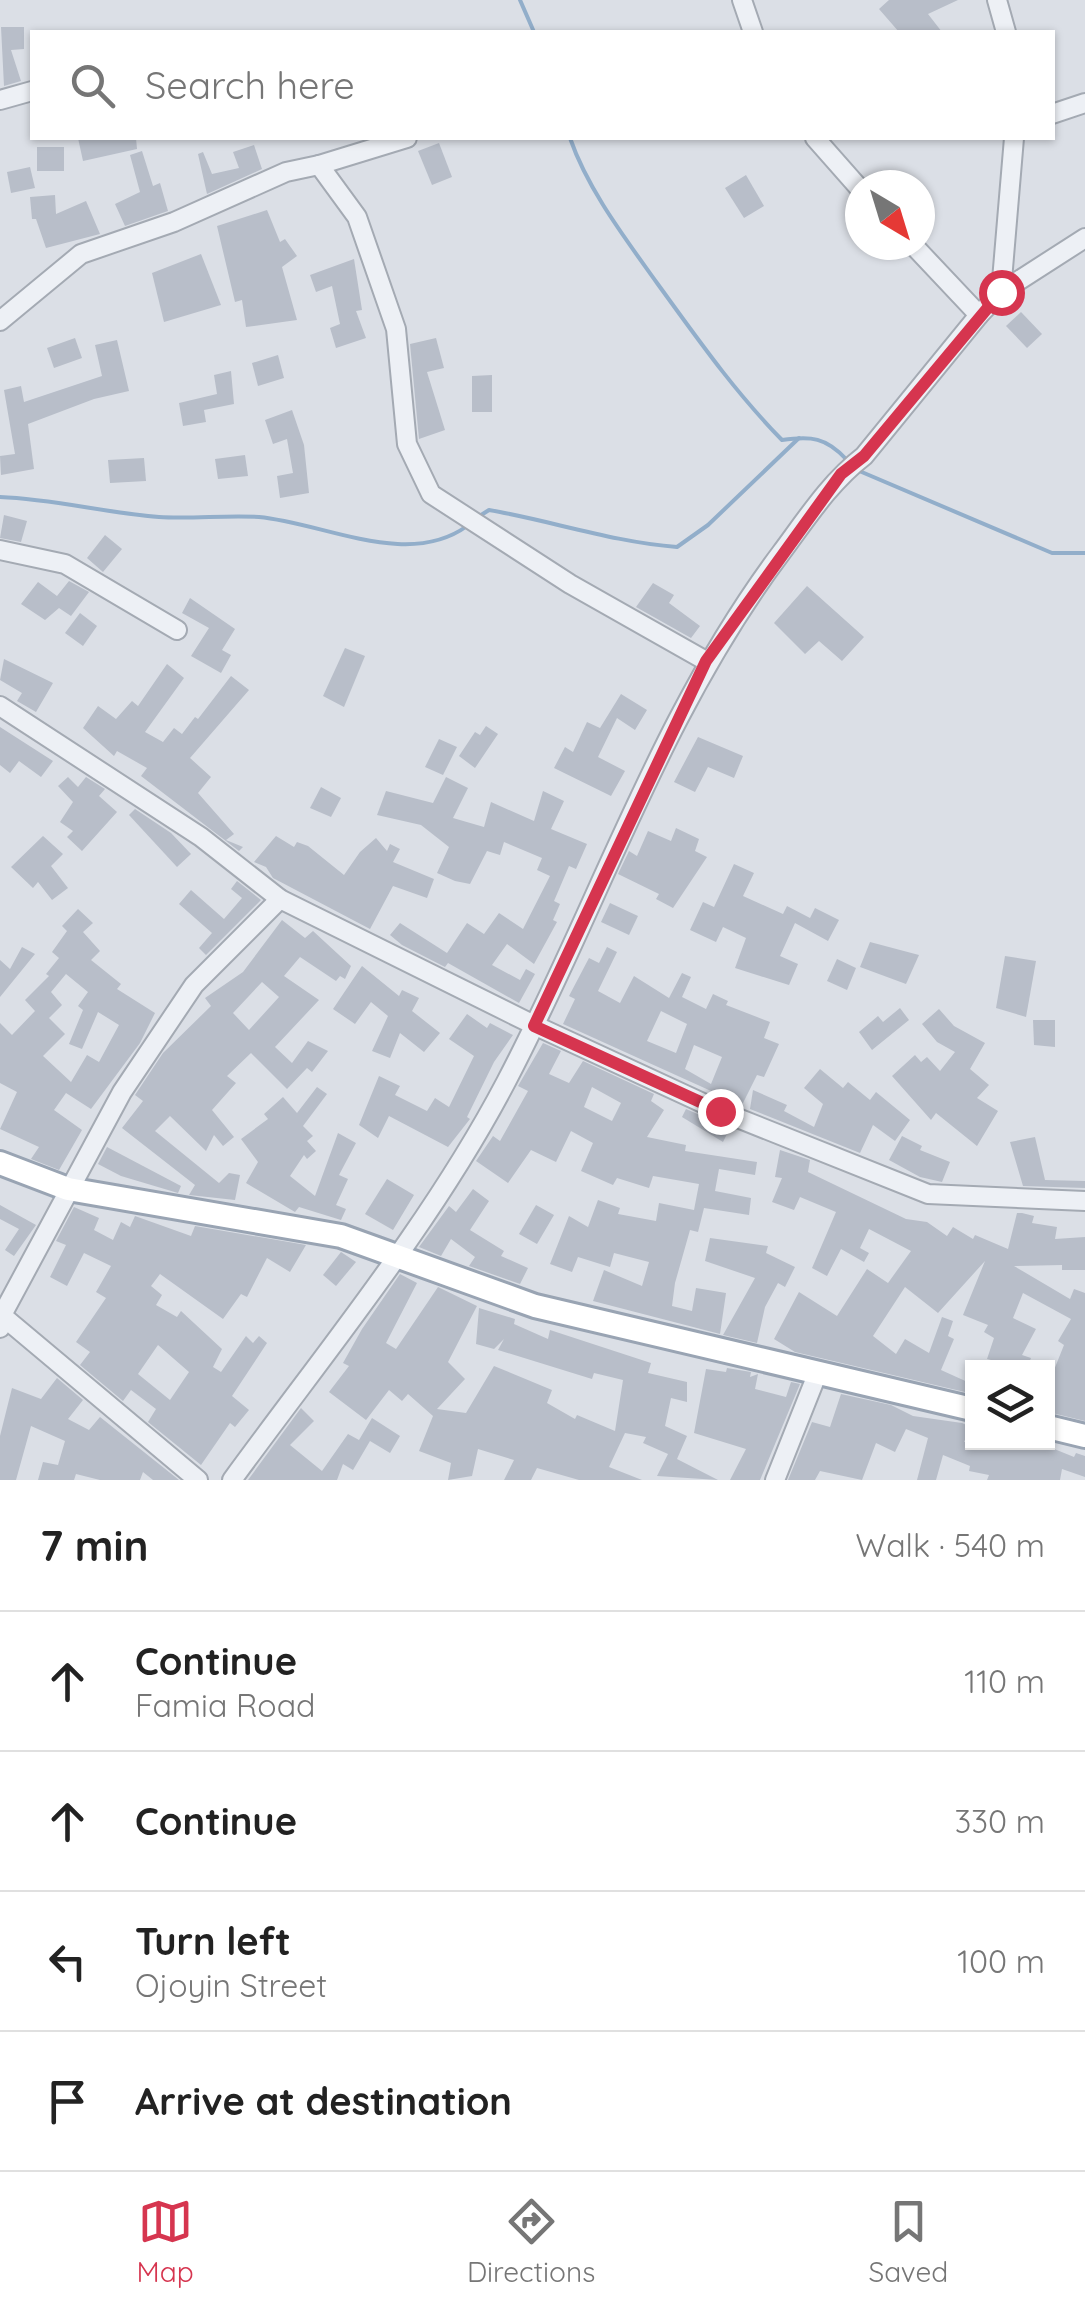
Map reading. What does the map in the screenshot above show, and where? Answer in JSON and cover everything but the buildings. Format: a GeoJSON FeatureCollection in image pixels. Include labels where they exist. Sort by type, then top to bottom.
{"type":"FeatureCollection","features":[{"type":"Feature","properties":{"kind":"main road"},"geometry":{"type":"LineString","coordinates":[[0,1163],[68,1189],[341,1236],[397,1253],[535,1306],[965,1407]]}},
{"type":"Feature","properties":{"kind":"main road"},"geometry":{"type":"LineString","coordinates":[[1055,1428],[1085,1436]]}},
{"type":"Feature","properties":{"kind":"street"},"geometry":{"type":"LineString","coordinates":[[742,0],[753,30]]}},
{"type":"Feature","properties":{"kind":"street"},"geometry":{"type":"LineString","coordinates":[[997,0],[1005,30]]}},
{"type":"Feature","properties":{"kind":"street"},"geometry":{"type":"LineString","coordinates":[[0,100],[30,92]]}},
{"type":"Feature","properties":{"kind":"street"},"geometry":{"type":"LineString","coordinates":[[1055,113],[1085,102]]}},
{"type":"Feature","properties":{"kind":"street"},"geometry":{"type":"LineString","coordinates":[[0,321],[80,254],[174,222],[286,172],[400,140]]}},
{"type":"Feature","properties":{"kind":"street"},"geometry":{"type":"LineString","coordinates":[[817,140],[845,171]]}},
{"type":"Feature","properties":{"kind":"street"},"geometry":{"type":"LineString","coordinates":[[1001,292],[1014,140]]}},
{"type":"Feature","properties":{"kind":"street"},"geometry":{"type":"LineString","coordinates":[[319,165],[357,217],[396,329],[407,444],[431,494],[481,528],[706,661]]}},
{"type":"Feature","properties":{"kind":"street"},"geometry":{"type":"LineString","coordinates":[[232,1480],[397,1253],[505,1084],[706,661],[841,474],[864,456],[979,314],[1001,292],[1085,238]]}},
{"type":"Feature","properties":{"kind":"street"},"geometry":{"type":"LineString","coordinates":[[927,260],[979,314]]}},
{"type":"Feature","properties":{"kind":"street"},"geometry":{"type":"LineString","coordinates":[[0,550],[64,564],[177,630]]}},
{"type":"Feature","properties":{"kind":"street"},"geometry":{"type":"LineString","coordinates":[[0,706],[202,837],[280,899],[534,1026],[720,1111],[928,1194],[1085,1201]]}},
{"type":"Feature","properties":{"kind":"street"},"geometry":{"type":"LineString","coordinates":[[198,1480],[1,1319],[122,1092],[194,985],[280,899]]}},
{"type":"Feature","properties":{"kind":"street"},"geometry":{"type":"LineString","coordinates":[[774,1480],[818,1372]]}},
{"type":"Feature","properties":{"kind":"waterway"},"geometry":{"type":"LineString","coordinates":[[520,0],[533,30]]}},
{"type":"Feature","properties":{"kind":"waterway"},"geometry":{"type":"LineString","coordinates":[[571,140],[597,195],[620,231],[748,403],[782,440],[818,440],[847,460]]}},
{"type":"Feature","properties":{"kind":"waterway"},"geometry":{"type":"LineString","coordinates":[[478,517],[489,510],[629,541],[677,547],[708,525],[799,438]]}},
{"type":"Feature","properties":{"kind":"waterway"},"geometry":{"type":"LineString","coordinates":[[857,470],[1052,553],[1085,553]]}},
{"type":"Feature","properties":{"kind":"waterway"},"geometry":{"type":"LineString","coordinates":[[0,497],[159,517],[259,517],[392,544],[419,544],[444,538],[467,526]]}},
{"type":"Feature","properties":{"kind":"route"},"geometry":{"type":"LineString","coordinates":[[720,1111],[534,1026],[706,661],[759,582],[841,474],[864,456],[1001,292]]}}]}
